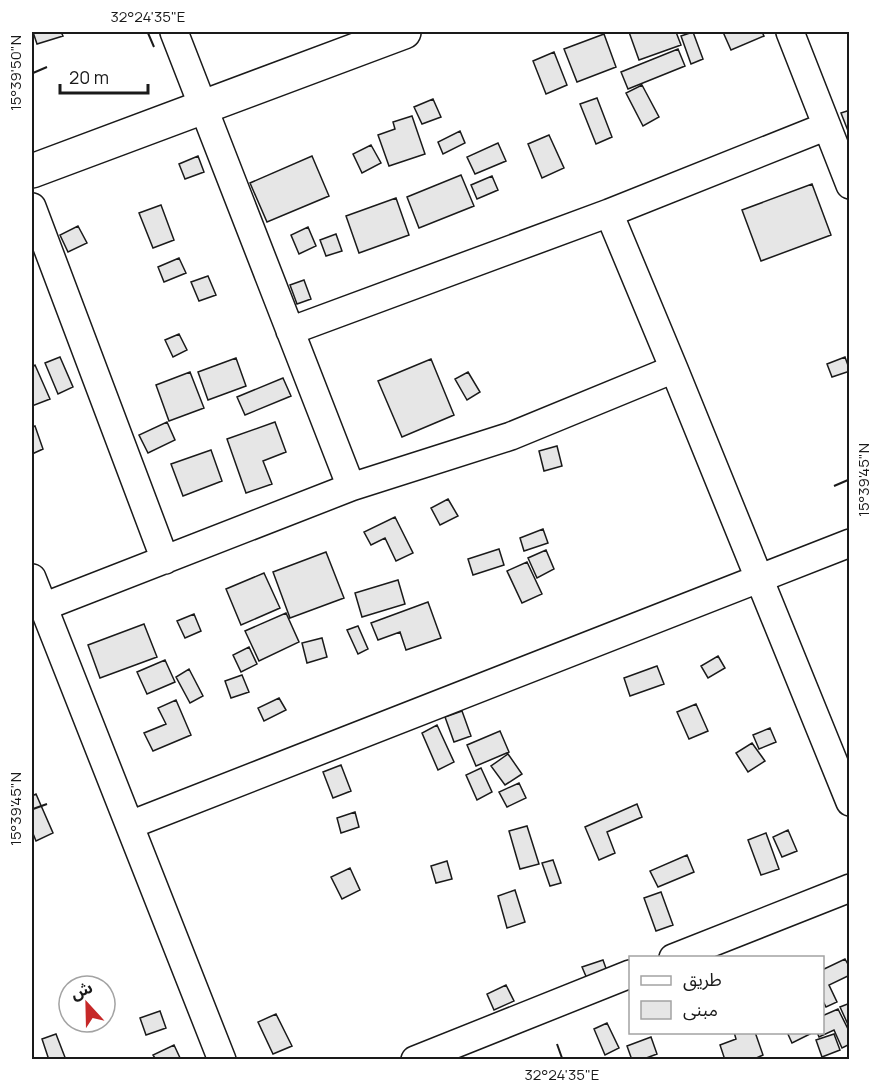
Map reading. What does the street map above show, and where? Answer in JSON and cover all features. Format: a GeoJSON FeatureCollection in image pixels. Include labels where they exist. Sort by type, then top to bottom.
{"type":"FeatureCollection","features":[{"type":"Feature","properties":{"kind":"street"},"geometry":{"type":"LineString","coordinates":[[174,32],[351,487]]}},
{"type":"Feature","properties":{"kind":"street"},"geometry":{"type":"LineString","coordinates":[[32,171],[404,32]]}},
{"type":"Feature","properties":{"kind":"street"},"geometry":{"type":"LineString","coordinates":[[790,32],[849,185]]}},
{"type":"Feature","properties":{"kind":"street"},"geometry":{"type":"LineString","coordinates":[[290,331],[609,213],[827,126]]}},
{"type":"Feature","properties":{"kind":"street"},"geometry":{"type":"LineString","coordinates":[[32,207],[165,560]]}},
{"type":"Feature","properties":{"kind":"street"},"geometry":{"type":"LineString","coordinates":[[609,213],[849,802]]}},
{"type":"Feature","properties":{"kind":"street"},"geometry":{"type":"LineString","coordinates":[[222,1059],[35,588],[165,560],[351,487],[511,436],[674,369]]}},
{"type":"Feature","properties":{"kind":"street"},"geometry":{"type":"LineString","coordinates":[[129,825],[849,543]]}},
{"type":"Feature","properties":{"kind":"street"},"geometry":{"type":"LineString","coordinates":[[676,956],[849,888]]}},
{"type":"Feature","properties":{"kind":"street"},"geometry":{"type":"LineString","coordinates":[[415,1059],[629,974]]}},
{"type":"Feature","properties":{"kind":"building"},"geometry":{"type":"Polygon","coordinates":[[[33,32],[61,32],[63,36],[37,44],[33,32]]]}},
{"type":"Feature","properties":{"kind":"building"},"geometry":{"type":"Polygon","coordinates":[[[629,32],[676,32],[681,45],[639,60],[629,32]]]}},
{"type":"Feature","properties":{"kind":"building"},"geometry":{"type":"Polygon","coordinates":[[[693,32],[703,59],[691,64],[681,36],[693,32]]]}},
{"type":"Feature","properties":{"kind":"building"},"geometry":{"type":"Polygon","coordinates":[[[723,32],[762,32],[764,36],[731,50],[723,32]]]}},
{"type":"Feature","properties":{"kind":"building"},"geometry":{"type":"Polygon","coordinates":[[[604,34],[616,67],[577,82],[564,49],[604,34]]]}},
{"type":"Feature","properties":{"kind":"building"},"geometry":{"type":"Polygon","coordinates":[[[678,49],[685,66],[628,89],[621,72],[678,49]]]}},
{"type":"Feature","properties":{"kind":"building"},"geometry":{"type":"Polygon","coordinates":[[[554,52],[567,85],[546,94],[533,61],[554,52]]]}},
{"type":"Feature","properties":{"kind":"building"},"geometry":{"type":"Polygon","coordinates":[[[642,85],[659,117],[643,126],[626,93],[642,85]]]}},
{"type":"Feature","properties":{"kind":"building"},"geometry":{"type":"Polygon","coordinates":[[[597,98],[612,137],[596,144],[580,104],[597,98]]]}},
{"type":"Feature","properties":{"kind":"building"},"geometry":{"type":"Polygon","coordinates":[[[433,99],[441,117],[422,124],[414,107],[433,99]]]}},
{"type":"Feature","properties":{"kind":"building"},"geometry":{"type":"Polygon","coordinates":[[[850,110],[850,136],[841,113],[850,110]]]}},
{"type":"Feature","properties":{"kind":"building"},"geometry":{"type":"Polygon","coordinates":[[[412,116],[425,154],[389,166],[378,135],[395,129],[393,122],[412,116]]]}},
{"type":"Feature","properties":{"kind":"building"},"geometry":{"type":"Polygon","coordinates":[[[460,131],[465,143],[443,154],[438,142],[460,131]]]}},
{"type":"Feature","properties":{"kind":"building"},"geometry":{"type":"Polygon","coordinates":[[[549,135],[564,168],[542,178],[528,144],[549,135]]]}},
{"type":"Feature","properties":{"kind":"building"},"geometry":{"type":"Polygon","coordinates":[[[498,143],[506,161],[475,174],[467,157],[498,143]]]}},
{"type":"Feature","properties":{"kind":"building"},"geometry":{"type":"Polygon","coordinates":[[[371,145],[381,163],[362,173],[353,154],[371,145]]]}},
{"type":"Feature","properties":{"kind":"building"},"geometry":{"type":"Polygon","coordinates":[[[198,156],[204,172],[185,179],[179,164],[198,156]]]}},
{"type":"Feature","properties":{"kind":"building"},"geometry":{"type":"Polygon","coordinates":[[[312,156],[329,196],[267,222],[250,183],[312,156]]]}},
{"type":"Feature","properties":{"kind":"building"},"geometry":{"type":"Polygon","coordinates":[[[461,175],[474,206],[419,228],[407,197],[461,175]]]}},
{"type":"Feature","properties":{"kind":"building"},"geometry":{"type":"Polygon","coordinates":[[[492,176],[498,190],[477,199],[471,185],[492,176]]]}},
{"type":"Feature","properties":{"kind":"building"},"geometry":{"type":"Polygon","coordinates":[[[812,184],[831,235],[761,261],[742,210],[812,184]]]}},
{"type":"Feature","properties":{"kind":"building"},"geometry":{"type":"Polygon","coordinates":[[[396,198],[409,235],[359,253],[346,216],[396,198]]]}},
{"type":"Feature","properties":{"kind":"building"},"geometry":{"type":"Polygon","coordinates":[[[161,205],[174,240],[153,248],[139,213],[161,205]]]}},
{"type":"Feature","properties":{"kind":"building"},"geometry":{"type":"Polygon","coordinates":[[[78,226],[87,243],[68,252],[60,235],[78,226]]]}},
{"type":"Feature","properties":{"kind":"building"},"geometry":{"type":"Polygon","coordinates":[[[308,227],[316,246],[299,254],[291,235],[308,227]]]}},
{"type":"Feature","properties":{"kind":"building"},"geometry":{"type":"Polygon","coordinates":[[[336,234],[342,251],[326,256],[320,240],[336,234]]]}},
{"type":"Feature","properties":{"kind":"building"},"geometry":{"type":"Polygon","coordinates":[[[179,258],[186,273],[164,282],[158,267],[179,258]]]}},
{"type":"Feature","properties":{"kind":"building"},"geometry":{"type":"Polygon","coordinates":[[[208,276],[216,295],[199,301],[191,282],[208,276]]]}},
{"type":"Feature","properties":{"kind":"building"},"geometry":{"type":"Polygon","coordinates":[[[304,280],[311,299],[297,304],[290,285],[304,280]]]}},
{"type":"Feature","properties":{"kind":"building"},"geometry":{"type":"Polygon","coordinates":[[[179,334],[187,350],[173,357],[165,340],[179,334]]]}},
{"type":"Feature","properties":{"kind":"building"},"geometry":{"type":"Polygon","coordinates":[[[60,357],[73,387],[58,394],[45,363],[60,357]]]}},
{"type":"Feature","properties":{"kind":"building"},"geometry":{"type":"Polygon","coordinates":[[[845,357],[850,371],[832,377],[827,364],[845,357]]]}},
{"type":"Feature","properties":{"kind":"building"},"geometry":{"type":"Polygon","coordinates":[[[236,358],[246,386],[208,400],[198,372],[236,358]]]}},
{"type":"Feature","properties":{"kind":"building"},"geometry":{"type":"Polygon","coordinates":[[[431,359],[454,415],[402,437],[378,381],[431,359]]]}},
{"type":"Feature","properties":{"kind":"building"},"geometry":{"type":"Polygon","coordinates":[[[35,365],[50,399],[32,406],[32,367],[35,365]]]}},
{"type":"Feature","properties":{"kind":"building"},"geometry":{"type":"Polygon","coordinates":[[[190,372],[204,408],[169,421],[156,385],[190,372]]]}},
{"type":"Feature","properties":{"kind":"building"},"geometry":{"type":"Polygon","coordinates":[[[468,372],[480,392],[467,400],[455,379],[468,372]]]}},
{"type":"Feature","properties":{"kind":"building"},"geometry":{"type":"Polygon","coordinates":[[[283,378],[291,396],[245,415],[237,397],[283,378]]]}},
{"type":"Feature","properties":{"kind":"building"},"geometry":{"type":"Polygon","coordinates":[[[167,422],[175,440],[148,453],[139,435],[167,422]]]}},
{"type":"Feature","properties":{"kind":"building"},"geometry":{"type":"Polygon","coordinates":[[[275,422],[286,452],[263,461],[272,484],[246,493],[227,439],[275,422]]]}},
{"type":"Feature","properties":{"kind":"building"},"geometry":{"type":"Polygon","coordinates":[[[35,426],[43,449],[32,454],[32,427],[35,426]]]}},
{"type":"Feature","properties":{"kind":"building"},"geometry":{"type":"Polygon","coordinates":[[[557,446],[562,466],[544,471],[539,451],[557,446]]]}},
{"type":"Feature","properties":{"kind":"building"},"geometry":{"type":"Polygon","coordinates":[[[211,450],[222,481],[183,496],[171,464],[211,450]]]}},
{"type":"Feature","properties":{"kind":"building"},"geometry":{"type":"Polygon","coordinates":[[[448,499],[458,516],[440,525],[431,508],[448,499]]]}},
{"type":"Feature","properties":{"kind":"building"},"geometry":{"type":"Polygon","coordinates":[[[395,517],[413,553],[396,561],[385,538],[371,545],[364,532],[395,517]]]}},
{"type":"Feature","properties":{"kind":"building"},"geometry":{"type":"Polygon","coordinates":[[[543,529],[548,543],[524,551],[520,538],[543,529]]]}},
{"type":"Feature","properties":{"kind":"building"},"geometry":{"type":"Polygon","coordinates":[[[499,549],[504,565],[473,575],[468,559],[499,549]]]}},
{"type":"Feature","properties":{"kind":"building"},"geometry":{"type":"Polygon","coordinates":[[[546,550],[554,569],[537,578],[528,558],[546,550]]]}},
{"type":"Feature","properties":{"kind":"building"},"geometry":{"type":"Polygon","coordinates":[[[326,552],[344,598],[290,618],[273,572],[326,552]]]}},
{"type":"Feature","properties":{"kind":"building"},"geometry":{"type":"Polygon","coordinates":[[[527,562],[542,594],[522,603],[507,571],[527,562]]]}},
{"type":"Feature","properties":{"kind":"building"},"geometry":{"type":"Polygon","coordinates":[[[264,573],[280,608],[241,625],[226,589],[264,573]]]}},
{"type":"Feature","properties":{"kind":"building"},"geometry":{"type":"Polygon","coordinates":[[[398,580],[405,604],[362,617],[355,593],[398,580]]]}},
{"type":"Feature","properties":{"kind":"building"},"geometry":{"type":"Polygon","coordinates":[[[428,602],[441,638],[406,650],[400,632],[378,640],[371,623],[428,602]]]}},
{"type":"Feature","properties":{"kind":"building"},"geometry":{"type":"Polygon","coordinates":[[[286,613],[299,642],[259,661],[245,631],[286,613]]]}},
{"type":"Feature","properties":{"kind":"building"},"geometry":{"type":"Polygon","coordinates":[[[194,614],[201,631],[185,638],[177,621],[194,614]]]}},
{"type":"Feature","properties":{"kind":"building"},"geometry":{"type":"Polygon","coordinates":[[[144,624],[157,657],[100,678],[88,645],[144,624]]]}},
{"type":"Feature","properties":{"kind":"building"},"geometry":{"type":"Polygon","coordinates":[[[358,626],[368,649],[358,654],[347,630],[358,626]]]}},
{"type":"Feature","properties":{"kind":"building"},"geometry":{"type":"Polygon","coordinates":[[[322,638],[327,657],[307,663],[302,643],[322,638]]]}},
{"type":"Feature","properties":{"kind":"building"},"geometry":{"type":"Polygon","coordinates":[[[249,647],[257,664],[241,672],[233,655],[249,647]]]}},
{"type":"Feature","properties":{"kind":"building"},"geometry":{"type":"Polygon","coordinates":[[[718,656],[725,668],[708,678],[701,666],[718,656]]]}},
{"type":"Feature","properties":{"kind":"building"},"geometry":{"type":"Polygon","coordinates":[[[165,660],[175,682],[147,694],[137,672],[165,660]]]}},
{"type":"Feature","properties":{"kind":"building"},"geometry":{"type":"Polygon","coordinates":[[[657,666],[664,684],[630,696],[624,678],[657,666]]]}},
{"type":"Feature","properties":{"kind":"building"},"geometry":{"type":"Polygon","coordinates":[[[189,669],[203,696],[190,703],[176,677],[189,669]]]}},
{"type":"Feature","properties":{"kind":"building"},"geometry":{"type":"Polygon","coordinates":[[[242,675],[249,692],[231,698],[225,681],[242,675]]]}},
{"type":"Feature","properties":{"kind":"building"},"geometry":{"type":"Polygon","coordinates":[[[279,698],[286,710],[264,721],[258,708],[279,698]]]}},
{"type":"Feature","properties":{"kind":"building"},"geometry":{"type":"Polygon","coordinates":[[[176,700],[191,735],[153,751],[144,733],[166,724],[158,708],[176,700]]]}},
{"type":"Feature","properties":{"kind":"building"},"geometry":{"type":"Polygon","coordinates":[[[696,704],[708,731],[689,739],[677,712],[696,704]]]}},
{"type":"Feature","properties":{"kind":"building"},"geometry":{"type":"Polygon","coordinates":[[[462,711],[471,736],[454,742],[445,717],[462,711]]]}},
{"type":"Feature","properties":{"kind":"building"},"geometry":{"type":"Polygon","coordinates":[[[437,725],[454,762],[438,770],[422,733],[437,725]]]}},
{"type":"Feature","properties":{"kind":"building"},"geometry":{"type":"Polygon","coordinates":[[[770,728],[776,742],[759,749],[753,735],[770,728]]]}},
{"type":"Feature","properties":{"kind":"building"},"geometry":{"type":"Polygon","coordinates":[[[500,731],[509,752],[476,766],[467,745],[500,731]]]}},
{"type":"Feature","properties":{"kind":"building"},"geometry":{"type":"Polygon","coordinates":[[[752,743],[765,761],[748,772],[736,753],[752,743]]]}},
{"type":"Feature","properties":{"kind":"building"},"geometry":{"type":"Polygon","coordinates":[[[508,754],[522,774],[505,785],[491,766],[508,754]]]}},
{"type":"Feature","properties":{"kind":"building"},"geometry":{"type":"Polygon","coordinates":[[[341,765],[351,791],[333,798],[323,772],[341,765]]]}},
{"type":"Feature","properties":{"kind":"building"},"geometry":{"type":"Polygon","coordinates":[[[481,768],[492,792],[477,800],[466,775],[481,768]]]}},
{"type":"Feature","properties":{"kind":"building"},"geometry":{"type":"Polygon","coordinates":[[[519,783],[526,798],[507,807],[499,792],[519,783]]]}},
{"type":"Feature","properties":{"kind":"building"},"geometry":{"type":"Polygon","coordinates":[[[36,794],[53,833],[36,841],[32,831],[32,796],[36,794]]]}},
{"type":"Feature","properties":{"kind":"building"},"geometry":{"type":"Polygon","coordinates":[[[637,804],[642,817],[607,832],[615,853],[599,860],[585,827],[637,804]]]}},
{"type":"Feature","properties":{"kind":"building"},"geometry":{"type":"Polygon","coordinates":[[[355,812],[359,827],[341,833],[337,818],[355,812]]]}},
{"type":"Feature","properties":{"kind":"building"},"geometry":{"type":"Polygon","coordinates":[[[527,826],[539,864],[520,869],[509,831],[527,826]]]}},
{"type":"Feature","properties":{"kind":"building"},"geometry":{"type":"Polygon","coordinates":[[[788,830],[797,851],[782,857],[773,837],[788,830]]]}},
{"type":"Feature","properties":{"kind":"building"},"geometry":{"type":"Polygon","coordinates":[[[766,833],[779,869],[761,875],[748,840],[766,833]]]}},
{"type":"Feature","properties":{"kind":"building"},"geometry":{"type":"Polygon","coordinates":[[[687,855],[694,872],[658,887],[650,871],[687,855]]]}},
{"type":"Feature","properties":{"kind":"building"},"geometry":{"type":"Polygon","coordinates":[[[553,860],[561,883],[550,886],[542,863],[553,860]]]}},
{"type":"Feature","properties":{"kind":"building"},"geometry":{"type":"Polygon","coordinates":[[[447,861],[452,879],[436,883],[431,866],[447,861]]]}},
{"type":"Feature","properties":{"kind":"building"},"geometry":{"type":"Polygon","coordinates":[[[350,868],[360,890],[342,899],[331,877],[350,868]]]}},
{"type":"Feature","properties":{"kind":"building"},"geometry":{"type":"Polygon","coordinates":[[[515,890],[525,922],[507,928],[498,896],[515,890]]]}},
{"type":"Feature","properties":{"kind":"building"},"geometry":{"type":"Polygon","coordinates":[[[661,892],[673,925],[656,931],[644,898],[661,892]]]}},
{"type":"Feature","properties":{"kind":"building"},"geometry":{"type":"Polygon","coordinates":[[[845,959],[850,968],[850,975],[829,985],[837,1002],[826,1007],[824,1003],[824,969],[845,959]]]}},
{"type":"Feature","properties":{"kind":"building"},"geometry":{"type":"Polygon","coordinates":[[[603,960],[608,974],[588,981],[582,967],[603,960]]]}},
{"type":"Feature","properties":{"kind":"building"},"geometry":{"type":"Polygon","coordinates":[[[506,985],[514,1001],[494,1010],[487,994],[506,985]]]}},
{"type":"Feature","properties":{"kind":"building"},"geometry":{"type":"Polygon","coordinates":[[[850,1003],[850,1029],[840,1007],[850,1003]]]}},
{"type":"Feature","properties":{"kind":"building"},"geometry":{"type":"Polygon","coordinates":[[[838,1009],[850,1033],[850,1044],[842,1048],[834,1030],[819,1037],[818,1034],[824,1034],[824,1015],[838,1009]]]}},
{"type":"Feature","properties":{"kind":"building"},"geometry":{"type":"Polygon","coordinates":[[[160,1011],[166,1028],[146,1035],[140,1018],[160,1011]]]}},
{"type":"Feature","properties":{"kind":"building"},"geometry":{"type":"Polygon","coordinates":[[[276,1014],[292,1046],[273,1054],[258,1022],[276,1014]]]}},
{"type":"Feature","properties":{"kind":"building"},"geometry":{"type":"Polygon","coordinates":[[[607,1023],[619,1048],[605,1055],[594,1029],[607,1023]]]}},
{"type":"Feature","properties":{"kind":"building"},"geometry":{"type":"Polygon","coordinates":[[[56,1034],[66,1060],[49,1060],[42,1039],[56,1034]]]}},
{"type":"Feature","properties":{"kind":"building"},"geometry":{"type":"Polygon","coordinates":[[[735,1034],[756,1034],[763,1055],[752,1060],[725,1060],[720,1045],[736,1039],[735,1034]]]}},
{"type":"Feature","properties":{"kind":"building"},"geometry":{"type":"Polygon","coordinates":[[[788,1034],[810,1034],[792,1043],[788,1034]]]}},
{"type":"Feature","properties":{"kind":"building"},"geometry":{"type":"Polygon","coordinates":[[[834,1034],[840,1050],[822,1057],[816,1040],[834,1034]]]}},
{"type":"Feature","properties":{"kind":"building"},"geometry":{"type":"Polygon","coordinates":[[[651,1037],[657,1054],[641,1060],[632,1060],[627,1046],[651,1037]]]}},
{"type":"Feature","properties":{"kind":"building"},"geometry":{"type":"Polygon","coordinates":[[[174,1045],[181,1060],[156,1060],[153,1055],[174,1045]]]}}]}
